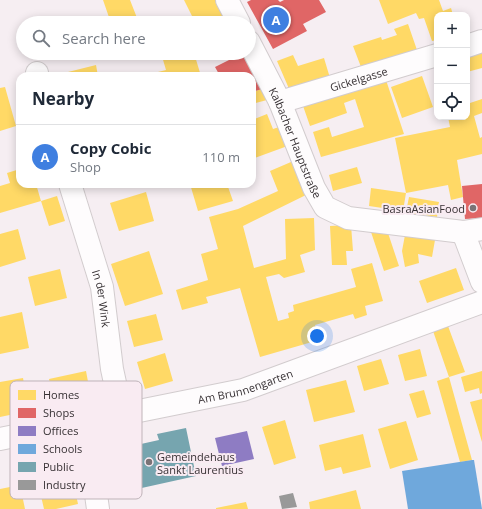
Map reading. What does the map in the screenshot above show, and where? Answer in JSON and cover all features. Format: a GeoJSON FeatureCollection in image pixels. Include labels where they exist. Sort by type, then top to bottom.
{"type":"FeatureCollection","features":[{"type":"Feature","properties":{"kind":"street"},"geometry":{"type":"LineString","coordinates":[[228,0],[236,16]]}},
{"type":"Feature","properties":{"kind":"street"},"geometry":{"type":"LineString","coordinates":[[470,45],[482,41]]}},
{"type":"Feature","properties":{"kind":"street","name":"Kalbacher Hauptstraße"},"geometry":{"type":"LineString","coordinates":[[256,56],[280,102],[314,188],[325,207],[348,218],[473,230]]}},
{"type":"Feature","properties":{"kind":"street","name":"Gickelgasse"},"geometry":{"type":"LineString","coordinates":[[280,102],[434,56]]}},
{"type":"Feature","properties":{"kind":"street","name":"In der Wink"},"geometry":{"type":"LineString","coordinates":[[71,188],[102,287],[115,381]]}},
{"type":"Feature","properties":{"kind":"street"},"geometry":{"type":"LineString","coordinates":[[473,230],[482,282]]}},
{"type":"Feature","properties":{"kind":"street","name":"Am Brunnengarten"},"geometry":{"type":"LineString","coordinates":[[142,411],[243,390],[482,302]]}},
{"type":"Feature","properties":{"kind":"street","name":"Am Brunnengarten"},"geometry":{"type":"LineString","coordinates":[[0,439],[10,437]]}},
{"type":"Feature","properties":{"kind":"street"},"geometry":{"type":"LineString","coordinates":[[97,499],[98,509]]}},
{"type":"Feature","properties":{"kind":"building: Homes"},"geometry":{"type":"Polygon","coordinates":[[[103,0],[130,0],[136,16],[109,16],[103,0]]]}},
{"type":"Feature","properties":{"kind":"building: Homes"},"geometry":{"type":"Polygon","coordinates":[[[184,0],[219,0],[227,16],[192,16],[184,0]]]}},
{"type":"Feature","properties":{"kind":"building: Homes"},"geometry":{"type":"Polygon","coordinates":[[[379,0],[439,0],[443,11],[451,8],[452,12],[434,12],[434,41],[432,41],[424,18],[419,19],[416,13],[388,24],[379,0]]]}},
{"type":"Feature","properties":{"kind":"building: Homes"},"geometry":{"type":"Polygon","coordinates":[[[408,24],[417,50],[361,67],[353,46],[381,37],[382,40],[397,35],[394,29],[408,24]]]}},
{"type":"Feature","properties":{"kind":"building: Homes"},"geometry":{"type":"Polygon","coordinates":[[[482,48],[482,68],[470,71],[470,51],[482,48]]]}},
{"type":"Feature","properties":{"kind":"building: Homes"},"geometry":{"type":"Polygon","coordinates":[[[293,55],[298,66],[324,58],[330,78],[290,91],[277,61],[293,55]]]}},
{"type":"Feature","properties":{"kind":"building: Homes"},"geometry":{"type":"Polygon","coordinates":[[[163,60],[196,60],[200,72],[158,72],[166,70],[163,60]]]}},
{"type":"Feature","properties":{"kind":"building: Homes"},"geometry":{"type":"Polygon","coordinates":[[[96,65],[97,72],[68,72],[96,65]]]}},
{"type":"Feature","properties":{"kind":"building: Homes"},"geometry":{"type":"Polygon","coordinates":[[[384,74],[404,134],[321,157],[313,132],[329,127],[332,137],[364,127],[355,99],[344,103],[347,113],[310,126],[302,103],[384,74]]]}},
{"type":"Feature","properties":{"kind":"building: Homes"},"geometry":{"type":"Polygon","coordinates":[[[422,76],[433,107],[402,118],[391,87],[422,76]]]}},
{"type":"Feature","properties":{"kind":"building: Homes"},"geometry":{"type":"Polygon","coordinates":[[[5,87],[16,126],[0,131],[0,88],[5,87]]]}},
{"type":"Feature","properties":{"kind":"building: Homes"},"geometry":{"type":"Polygon","coordinates":[[[262,89],[267,100],[256,103],[256,91],[262,89]]]}},
{"type":"Feature","properties":{"kind":"building: Homes"},"geometry":{"type":"Polygon","coordinates":[[[482,99],[482,113],[474,116],[480,138],[482,137],[482,154],[457,160],[463,197],[451,200],[448,185],[406,193],[395,138],[450,127],[449,120],[470,120],[470,103],[482,99]]]}},
{"type":"Feature","properties":{"kind":"building: Homes"},"geometry":{"type":"Polygon","coordinates":[[[267,114],[273,129],[285,125],[293,144],[256,158],[256,118],[267,114]]]}},
{"type":"Feature","properties":{"kind":"building: Homes"},"geometry":{"type":"Polygon","coordinates":[[[298,159],[310,193],[243,226],[254,268],[286,259],[285,219],[314,218],[315,250],[300,255],[305,272],[284,278],[279,274],[266,277],[278,321],[289,318],[288,313],[294,311],[293,305],[356,287],[351,269],[372,263],[383,301],[365,306],[367,315],[355,319],[353,314],[315,325],[319,340],[260,357],[240,288],[206,297],[208,303],[182,310],[176,290],[208,280],[201,254],[218,249],[209,217],[238,209],[278,191],[270,171],[298,159]]]}},
{"type":"Feature","properties":{"kind":"building: Homes"},"geometry":{"type":"Polygon","coordinates":[[[357,167],[362,183],[333,191],[329,175],[357,167]]]}},
{"type":"Feature","properties":{"kind":"building: Homes"},"geometry":{"type":"Polygon","coordinates":[[[16,170],[16,188],[37,188],[41,201],[0,213],[0,186],[10,183],[7,173],[16,170]]]}},
{"type":"Feature","properties":{"kind":"building: Homes"},"geometry":{"type":"Polygon","coordinates":[[[191,188],[228,188],[233,201],[198,211],[191,188]]]}},
{"type":"Feature","properties":{"kind":"building: Homes"},"geometry":{"type":"Polygon","coordinates":[[[371,188],[406,193],[403,211],[369,206],[371,188]]]}},
{"type":"Feature","properties":{"kind":"building: Homes"},"geometry":{"type":"Polygon","coordinates":[[[146,192],[154,221],[119,231],[110,203],[146,192]]]}},
{"type":"Feature","properties":{"kind":"building: Homes"},"geometry":{"type":"Polygon","coordinates":[[[57,196],[65,221],[49,226],[41,201],[57,196]]]}},
{"type":"Feature","properties":{"kind":"building: Homes"},"geometry":{"type":"Polygon","coordinates":[[[409,197],[439,202],[437,217],[406,212],[409,197]]]}},
{"type":"Feature","properties":{"kind":"building: Homes"},"geometry":{"type":"Polygon","coordinates":[[[351,225],[353,251],[346,251],[347,265],[332,265],[330,226],[351,225]]]}},
{"type":"Feature","properties":{"kind":"building: Homes"},"geometry":{"type":"Polygon","coordinates":[[[18,229],[26,259],[0,267],[0,234],[18,229]]]}},
{"type":"Feature","properties":{"kind":"building: Homes"},"geometry":{"type":"Polygon","coordinates":[[[371,232],[388,233],[399,266],[384,271],[371,232]]]}},
{"type":"Feature","properties":{"kind":"building: Homes"},"geometry":{"type":"Polygon","coordinates":[[[405,235],[435,240],[432,257],[418,254],[419,263],[405,267],[402,251],[405,235]]]}},
{"type":"Feature","properties":{"kind":"building: Homes"},"geometry":{"type":"Polygon","coordinates":[[[149,251],[163,294],[125,306],[111,264],[149,251]]]}},
{"type":"Feature","properties":{"kind":"building: Homes"},"geometry":{"type":"Polygon","coordinates":[[[456,268],[464,290],[427,303],[419,281],[456,268]]]}},
{"type":"Feature","properties":{"kind":"building: Homes"},"geometry":{"type":"Polygon","coordinates":[[[60,269],[67,298],[35,306],[28,277],[60,269]]]}},
{"type":"Feature","properties":{"kind":"building: Homes"},"geometry":{"type":"Polygon","coordinates":[[[22,312],[29,348],[0,354],[0,317],[22,312]]]}},
{"type":"Feature","properties":{"kind":"building: Homes"},"geometry":{"type":"Polygon","coordinates":[[[156,314],[163,340],[134,347],[127,321],[156,314]]]}},
{"type":"Feature","properties":{"kind":"building: Homes"},"geometry":{"type":"Polygon","coordinates":[[[448,326],[465,372],[449,377],[433,331],[448,326]]]}},
{"type":"Feature","properties":{"kind":"building: Homes"},"geometry":{"type":"Polygon","coordinates":[[[420,349],[427,376],[405,381],[398,355],[420,349]]]}},
{"type":"Feature","properties":{"kind":"building: Homes"},"geometry":{"type":"Polygon","coordinates":[[[165,353],[173,381],[145,389],[137,362],[165,353]]]}},
{"type":"Feature","properties":{"kind":"building: Homes"},"geometry":{"type":"Polygon","coordinates":[[[381,359],[389,384],[364,391],[357,366],[381,359]]]}},
{"type":"Feature","properties":{"kind":"building: Homes"},"geometry":{"type":"Polygon","coordinates":[[[86,371],[88,381],[49,381],[49,379],[86,371]]]}},
{"type":"Feature","properties":{"kind":"building: Homes"},"geometry":{"type":"Polygon","coordinates":[[[482,371],[482,393],[480,394],[479,388],[465,392],[461,377],[482,371]]]}},
{"type":"Feature","properties":{"kind":"building: Homes"},"geometry":{"type":"Polygon","coordinates":[[[449,377],[472,460],[460,462],[437,381],[449,377]]]}},
{"type":"Feature","properties":{"kind":"building: Homes"},"geometry":{"type":"Polygon","coordinates":[[[23,378],[24,381],[10,381],[10,415],[0,417],[0,382],[23,378]]]}},
{"type":"Feature","properties":{"kind":"building: Homes"},"geometry":{"type":"Polygon","coordinates":[[[346,380],[355,412],[314,422],[306,390],[346,380]]]}},
{"type":"Feature","properties":{"kind":"building: Homes"},"geometry":{"type":"Polygon","coordinates":[[[424,390],[431,414],[417,418],[409,394],[424,390]]]}},
{"type":"Feature","properties":{"kind":"building: Homes"},"geometry":{"type":"Polygon","coordinates":[[[482,399],[482,442],[470,402],[482,399]]]}},
{"type":"Feature","properties":{"kind":"building: Homes"},"geometry":{"type":"Polygon","coordinates":[[[285,420],[296,458],[274,465],[262,427],[285,420]]]}},
{"type":"Feature","properties":{"kind":"building: Homes"},"geometry":{"type":"Polygon","coordinates":[[[406,421],[418,460],[390,469],[378,429],[406,421]]]}},
{"type":"Feature","properties":{"kind":"building: Homes"},"geometry":{"type":"Polygon","coordinates":[[[363,434],[371,467],[343,474],[341,467],[325,471],[319,445],[363,434]]]}},
{"type":"Feature","properties":{"kind":"building: Homes"},"geometry":{"type":"Polygon","coordinates":[[[10,487],[10,499],[23,499],[25,509],[0,509],[0,489],[10,487]]]}},
{"type":"Feature","properties":{"kind":"building: Homes"},"geometry":{"type":"Polygon","coordinates":[[[356,490],[361,509],[310,509],[309,502],[356,490]]]}},
{"type":"Feature","properties":{"kind":"building: Homes"},"geometry":{"type":"Polygon","coordinates":[[[42,499],[77,499],[78,504],[56,509],[44,509],[42,499]]]}},
{"type":"Feature","properties":{"kind":"building: Homes"},"geometry":{"type":"Polygon","coordinates":[[[246,502],[248,509],[216,509],[216,508],[246,502]]]}},
{"type":"Feature","properties":{"kind":"building: Shops"},"geometry":{"type":"Polygon","coordinates":[[[251,0],[278,0],[280,2],[284,0],[319,0],[326,12],[303,24],[307,31],[273,49],[247,2],[251,0]]]}},
{"type":"Feature","properties":{"kind":"building: Shops"},"geometry":{"type":"Polygon","coordinates":[[[229,60],[247,60],[253,72],[218,72],[215,67],[229,60]]]}},
{"type":"Feature","properties":{"kind":"building: Shops"},"geometry":{"type":"Polygon","coordinates":[[[256,78],[262,89],[256,91],[256,78]]]}},
{"type":"Feature","properties":{"kind":"building: Shops","name":"BasraAsianFood"},"geometry":{"type":"Polygon","coordinates":[[[482,184],[482,218],[465,219],[462,186],[482,184]]]}},
{"type":"Feature","properties":{"kind":"building: Offices"},"geometry":{"type":"Polygon","coordinates":[[[247,431],[254,459],[222,466],[215,438],[247,431]]]}},
{"type":"Feature","properties":{"kind":"building: Schools"},"geometry":{"type":"Polygon","coordinates":[[[474,460],[482,509],[408,509],[402,471],[474,460]]]}},
{"type":"Feature","properties":{"kind":"building: Public"},"geometry":{"type":"Polygon","coordinates":[[[186,428],[196,476],[142,488],[142,444],[159,440],[157,434],[186,428]]]}},
{"type":"Feature","properties":{"kind":"building: Industry"},"geometry":{"type":"Polygon","coordinates":[[[293,493],[297,507],[282,509],[279,496],[293,493]]]}},
{"type":"Feature","properties":{"kind":"place","name":"Copy Cobic"},"geometry":{"type":"Point","coordinates":[276,20]}},
{"type":"Feature","properties":{"kind":"place","name":"BasraAsianFood"},"geometry":{"type":"Point","coordinates":[473,208]}},
{"type":"Feature","properties":{"kind":"place","name":"Gemeindehaus Sankt Laurentius"},"geometry":{"type":"Point","coordinates":[149,462]}}]}
